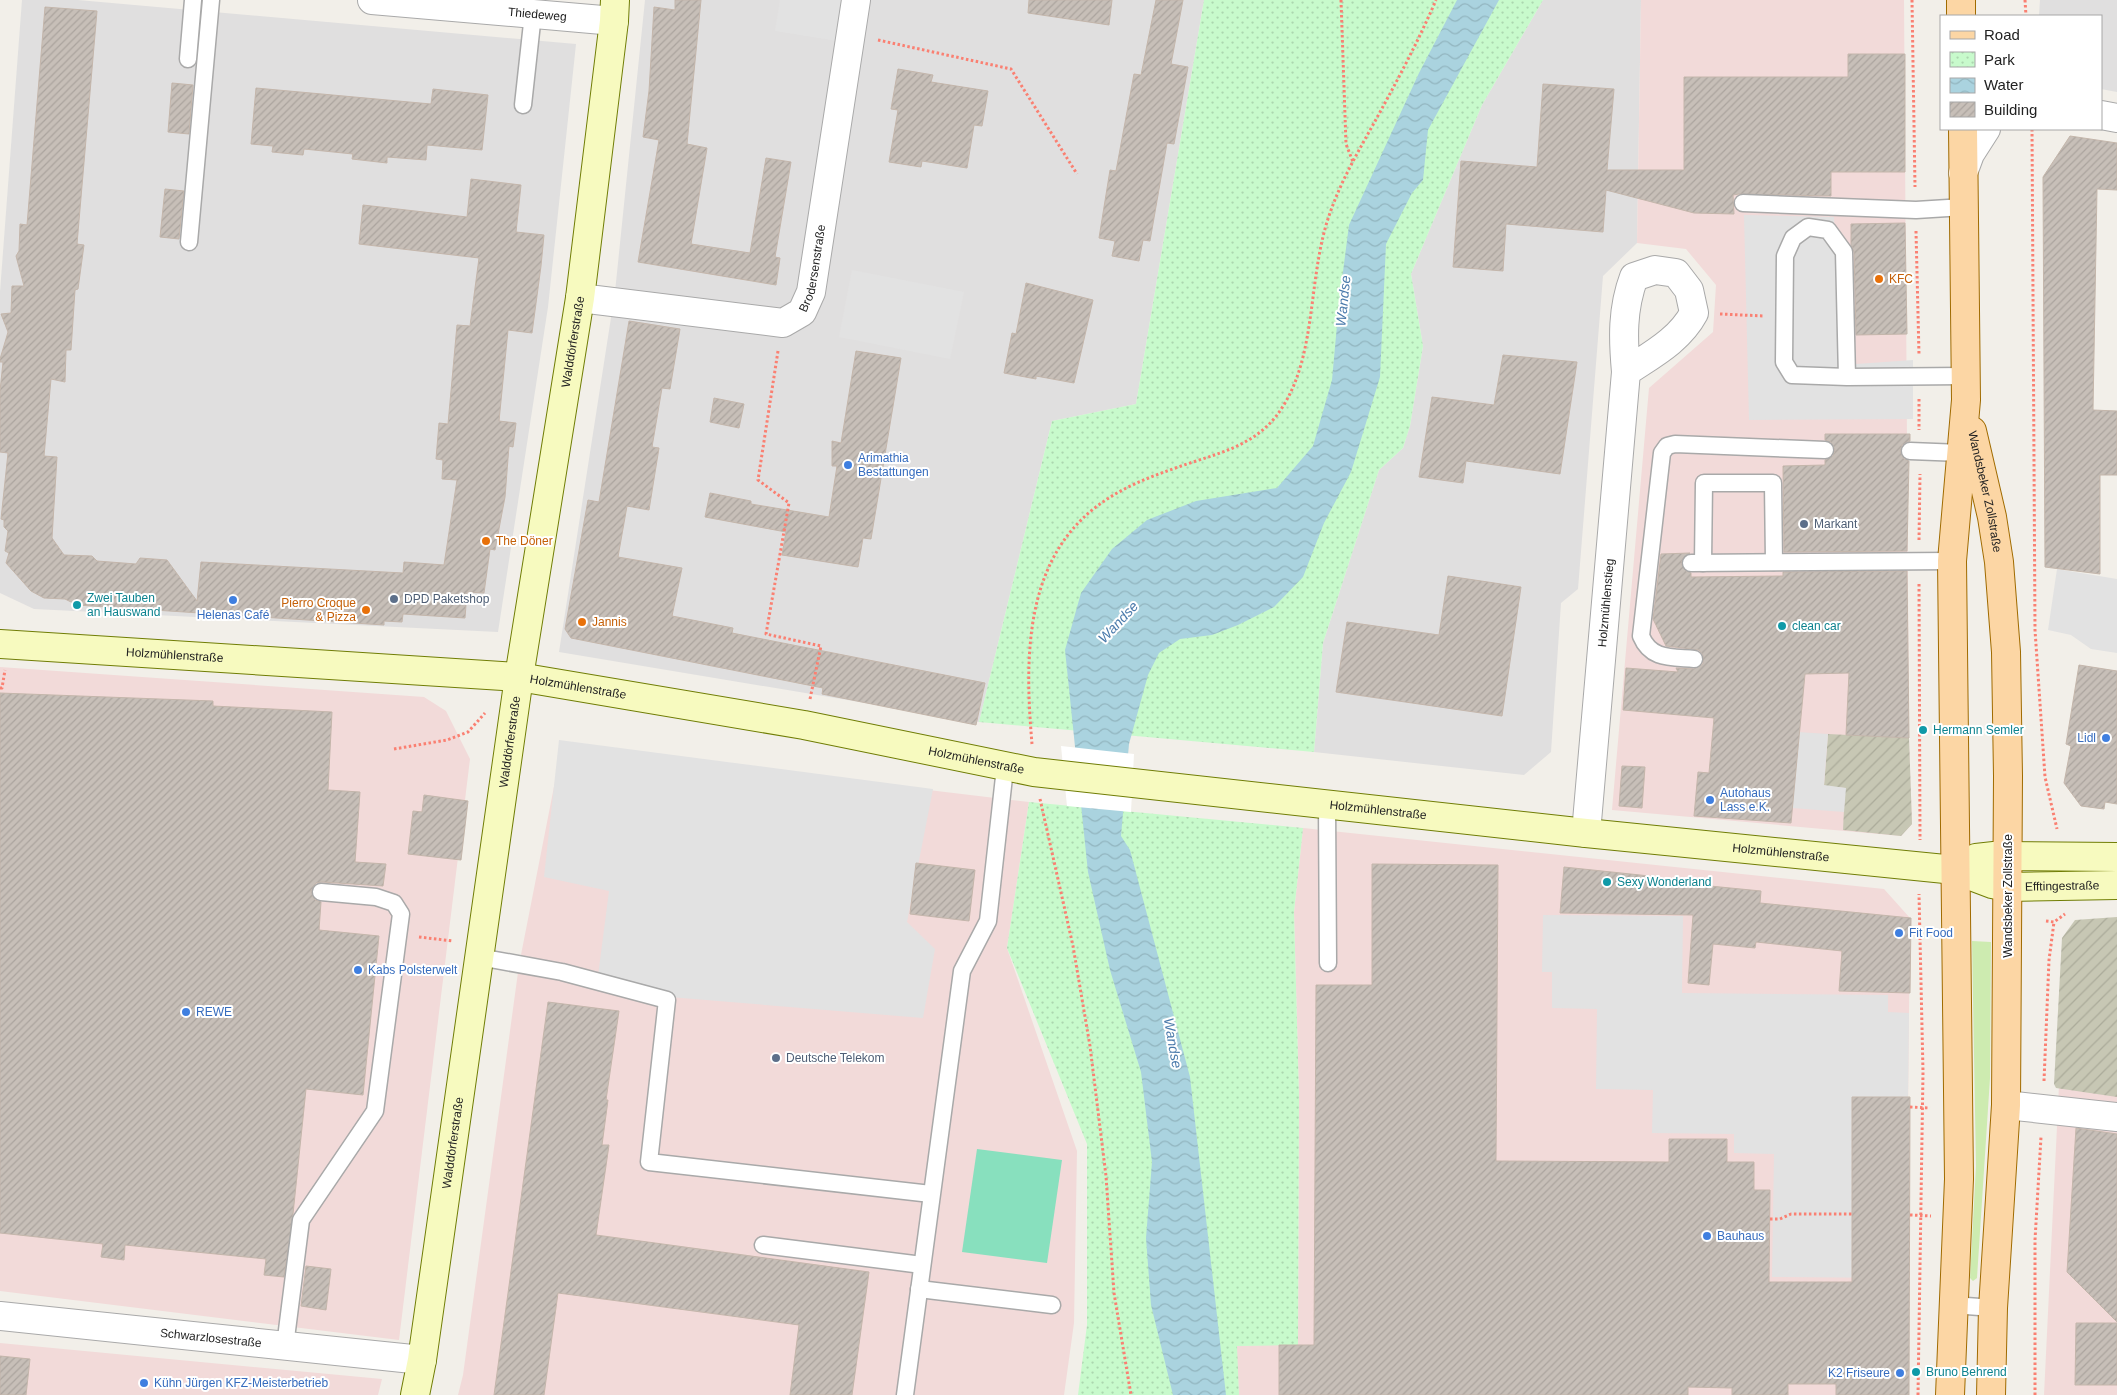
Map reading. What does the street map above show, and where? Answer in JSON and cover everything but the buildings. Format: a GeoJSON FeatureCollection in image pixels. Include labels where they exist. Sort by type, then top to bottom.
{"type":"FeatureCollection","features":[{"type":"Feature","properties":{"kind":"main road"},"geometry":{"type":"LineString","coordinates":[[1961,0],[1961,15]]}},
{"type":"Feature","properties":{"kind":"main road","name":"Wandsbeker Zollstraße"},"geometry":{"type":"LineString","coordinates":[[1950,1395],[1959,1137],[1952,561],[1966,388],[1963,130]]}},
{"type":"Feature","properties":{"kind":"main road","name":"Wandsbeker Zollstraße"},"geometry":{"type":"LineString","coordinates":[[1966,388],[1977,458],[1992,517],[1999,562],[2006,652],[2008,855],[2006,1105],[1993,1308],[1991,1395]]}},
{"type":"Feature","properties":{"kind":"street","name":"Thiedeweg"},"geometry":{"type":"LineString","coordinates":[[372,0],[533,14],[615,11]]}},
{"type":"Feature","properties":{"kind":"street","name":"Brodersenstraße"},"geometry":{"type":"LineString","coordinates":[[580,298],[782,323],[802,312],[811,292],[856,0]]}},
{"type":"Feature","properties":{"kind":"street","name":"Walddörferstraße"},"geometry":{"type":"LineString","coordinates":[[414,1395],[422,1360],[519,677],[580,298],[615,11]]}},
{"type":"Feature","properties":{"kind":"street"},"geometry":{"type":"LineString","coordinates":[[2102,115],[2117,118]]}},
{"type":"Feature","properties":{"kind":"street"},"geometry":{"type":"LineString","coordinates":[[1964,173],[1970,154],[1985,130]]}},
{"type":"Feature","properties":{"kind":"street","name":"Holzmühlenstieg"},"geometry":{"type":"LineString","coordinates":[[1586,832],[1626,372],[1622,331],[1626,298],[1634,277],[1655,270],[1676,273],[1689,290],[1694,313]]}},
{"type":"Feature","properties":{"kind":"street"},"geometry":{"type":"LineString","coordinates":[[1626,372],[1672,341],[1685,329],[1694,313]]}},
{"type":"Feature","properties":{"kind":"street","name":"Holzmühlenstraße"},"geometry":{"type":"LineString","coordinates":[[0,644],[519,677],[804,725],[1004,768],[1586,832],[1955,870],[1992,884],[2008,887]]}},
{"type":"Feature","properties":{"kind":"street"},"geometry":{"type":"LineString","coordinates":[[1955,870],[1976,858],[2008,855],[2117,857]]}},
{"type":"Feature","properties":{"kind":"street","name":"Efftingestraße"},"geometry":{"type":"LineString","coordinates":[[2008,887],[2117,885]]}},
{"type":"Feature","properties":{"kind":"street"},"geometry":{"type":"LineString","coordinates":[[2006,1105],[2117,1117]]}},
{"type":"Feature","properties":{"kind":"street","name":"Schwarzlosestraße"},"geometry":{"type":"LineString","coordinates":[[0,1316],[422,1360]]}},
{"type":"Feature","properties":{"kind":"lane"},"geometry":{"type":"LineString","coordinates":[[188,59],[193,0]]}},
{"type":"Feature","properties":{"kind":"lane"},"geometry":{"type":"LineString","coordinates":[[189,242],[211,0]]}},
{"type":"Feature","properties":{"kind":"lane"},"geometry":{"type":"LineString","coordinates":[[523,105],[533,14]]}},
{"type":"Feature","properties":{"kind":"lane"},"geometry":{"type":"LineString","coordinates":[[1743,203],[1916,210],[1964,207]]}},
{"type":"Feature","properties":{"kind":"lane"},"geometry":{"type":"LineString","coordinates":[[1847,377],[1844,252],[1828,230],[1808,227],[1793,238],[1785,256],[1784,362],[1792,375],[1847,377],[1966,388]]}},
{"type":"Feature","properties":{"kind":"lane"},"geometry":{"type":"LineString","coordinates":[[1694,659],[1655,654],[1645,646],[1641,636],[1662,453],[1667,446],[1675,444],[1825,450]]}},
{"type":"Feature","properties":{"kind":"lane"},"geometry":{"type":"LineString","coordinates":[[1910,451],[1962,454]]}},
{"type":"Feature","properties":{"kind":"lane"},"geometry":{"type":"LineString","coordinates":[[1774,562],[1773,484],[1704,483],[1697,563],[1823,562],[1867,556],[1952,561]]}},
{"type":"Feature","properties":{"kind":"lane"},"geometry":{"type":"LineString","coordinates":[[905,1395],[962,971],[988,921],[1004,768]]}},
{"type":"Feature","properties":{"kind":"lane"},"geometry":{"type":"LineString","coordinates":[[1327,804],[1328,964]]}},
{"type":"Feature","properties":{"kind":"lane"},"geometry":{"type":"LineString","coordinates":[[285,1346],[301,1220],[375,1111],[401,914],[394,903],[376,896],[321,892]]}},
{"type":"Feature","properties":{"kind":"lane"},"geometry":{"type":"LineString","coordinates":[[479,957],[562,972],[667,1000],[649,1162],[931,1194]]}},
{"type":"Feature","properties":{"kind":"lane"},"geometry":{"type":"LineString","coordinates":[[763,1245],[922,1265]]}},
{"type":"Feature","properties":{"kind":"lane"},"geometry":{"type":"LineString","coordinates":[[919,1289],[1052,1305]]}},
{"type":"Feature","properties":{"kind":"lane"},"geometry":{"type":"LineString","coordinates":[[1953,1305],[1993,1308]]}},
{"type":"Feature","properties":{"kind":"path"},"geometry":{"type":"LineString","coordinates":[[1341,0],[1346,144],[1352,162]]}},
{"type":"Feature","properties":{"kind":"path"},"geometry":{"type":"LineString","coordinates":[[1131,1395],[1114,1293],[1106,1176],[1090,1046],[1073,946],[1034,772],[1027,687],[1033,613],[1044,580],[1058,553],[1072,532],[1103,503],[1126,488],[1158,474],[1246,444],[1284,406],[1296,384],[1308,337],[1319,253],[1330,212],[1352,162],[1389,96],[1436,0]]}},
{"type":"Feature","properties":{"kind":"path"},"geometry":{"type":"LineString","coordinates":[[2025,0],[2026,15]]}},
{"type":"Feature","properties":{"kind":"path"},"geometry":{"type":"LineString","coordinates":[[850,34],[1011,69],[1077,174]]}},
{"type":"Feature","properties":{"kind":"path"},"geometry":{"type":"LineString","coordinates":[[2032,130],[2035,630],[2045,777],[2058,831]]}},
{"type":"Feature","properties":{"kind":"path"},"geometry":{"type":"LineString","coordinates":[[1694,313],[1784,317]]}},
{"type":"Feature","properties":{"kind":"path"},"geometry":{"type":"LineString","coordinates":[[782,323],[758,480],[788,503],[766,634],[821,646],[804,725]]}},
{"type":"Feature","properties":{"kind":"path"},"geometry":{"type":"LineString","coordinates":[[394,749],[447,740],[468,732]]}},
{"type":"Feature","properties":{"kind":"path"},"geometry":{"type":"LineString","coordinates":[[1920,841],[1922,775]]}},
{"type":"Feature","properties":{"kind":"path"},"geometry":{"type":"LineString","coordinates":[[1918,1395],[1923,1072],[1920,888]]}},
{"type":"Feature","properties":{"kind":"path"},"geometry":{"type":"LineString","coordinates":[[2035,1395],[2035,1240],[2050,960],[2054,922],[2046,921]]}},
{"type":"Feature","properties":{"kind":"path"},"geometry":{"type":"LineString","coordinates":[[427,938],[442,939]]}},
{"type":"Feature","properties":{"kind":"path"},"geometry":{"type":"LineString","coordinates":[[1770,1219],[1780,1219],[1791,1214],[1852,1214]]}},
{"type":"Feature","properties":{"kind":"shaded area"},"geometry":{"type":"Polygon","coordinates":[[[22,0],[78,0],[576,44],[548,307],[498,632],[34,609],[0,593],[0,292],[22,0]]]}},
{"type":"Feature","properties":{"kind":"shaded area"},"geometry":{"type":"Polygon","coordinates":[[[645,0],[1204,0],[1136,404],[1052,421],[979,722],[559,652],[615,292],[645,0]]]}},
{"type":"Feature","properties":{"kind":"shaded area"},"geometry":{"type":"Polygon","coordinates":[[[780,0],[844,0],[837,41],[775,31],[780,0]]]}},
{"type":"Feature","properties":{"kind":"shaded area"},"geometry":{"type":"Polygon","coordinates":[[[1543,0],[1641,0],[1637,243],[1603,276],[1578,589],[1561,603],[1551,752],[1524,775],[1314,752],[1323,643],[1379,470],[1403,448],[1410,426],[1423,346],[1411,274],[1482,105],[1543,0]]]}},
{"type":"Feature","properties":{"kind":"shaded area"},"geometry":{"type":"Polygon","coordinates":[[[1641,0],[1904,0],[1909,738],[1912,824],[1901,836],[1612,810],[1649,388],[1713,332],[1716,285],[1686,249],[1637,243],[1641,0]]]}},
{"type":"Feature","properties":{"kind":"shaded area"},"geometry":{"type":"Polygon","coordinates":[[[2040,0],[2117,0],[2117,92],[2102,89],[2102,15],[2039,15],[2040,0]]]}},
{"type":"Feature","properties":{"kind":"shaded area"},"geometry":{"type":"Polygon","coordinates":[[[1744,215],[1834,217],[1838,330],[1856,364],[1913,360],[1913,419],[1749,420],[1744,215]]]}},
{"type":"Feature","properties":{"kind":"shaded area"},"geometry":{"type":"Polygon","coordinates":[[[852,270],[964,292],[950,359],[839,337],[852,270]]]}},
{"type":"Feature","properties":{"kind":"shaded area"},"geometry":{"type":"Polygon","coordinates":[[[2057,569],[2117,579],[2117,653],[2091,649],[2071,635],[2048,630],[2057,569]]]}},
{"type":"Feature","properties":{"kind":"shaded area"},"geometry":{"type":"Polygon","coordinates":[[[0,667],[424,697],[446,711],[470,759],[399,1340],[0,1291],[0,667]]]}},
{"type":"Feature","properties":{"kind":"shaded area"},"geometry":{"type":"Polygon","coordinates":[[[1798,732],[1828,734],[1824,785],[1846,788],[1844,812],[1792,808],[1798,732]]]}},
{"type":"Feature","properties":{"kind":"shaded area"},"geometry":{"type":"Polygon","coordinates":[[[1828,734],[1909,738],[1912,824],[1901,836],[1843,830],[1845,788],[1824,786],[1828,734]]]}},
{"type":"Feature","properties":{"kind":"shaded area"},"geometry":{"type":"Polygon","coordinates":[[[559,740],[933,789],[907,922],[935,949],[923,1018],[596,991],[609,891],[544,877],[559,740]]]}},
{"type":"Feature","properties":{"kind":"shaded area","name":"Deutsche Telekom"},"geometry":{"type":"Polygon","coordinates":[[[562,746],[1029,802],[1007,948],[1077,1151],[1074,1323],[1064,1395],[458,1395],[463,1375],[519,965],[562,746]]]}},
{"type":"Feature","properties":{"kind":"shaded area"},"geometry":{"type":"Polygon","coordinates":[[[1303,828],[1884,889],[1910,918],[1905,1395],[1239,1395],[1236,1346],[1298,1344],[1299,1096],[1294,912],[1303,828]]]}},
{"type":"Feature","properties":{"kind":"shaded area"},"geometry":{"type":"Polygon","coordinates":[[[1543,915],[1683,916],[1682,993],[1888,995],[1888,1012],[1909,1013],[1906,1278],[1772,1277],[1774,1154],[1734,1153],[1734,1134],[1652,1133],[1653,1090],[1596,1089],[1597,1009],[1552,1008],[1552,972],[1542,972],[1543,915]]]}},
{"type":"Feature","properties":{"kind":"shaded area"},"geometry":{"type":"Polygon","coordinates":[[[2117,917],[2117,1097],[2056,1088],[2054,1084],[2062,938],[2075,920],[2117,917]]]}},
{"type":"Feature","properties":{"kind":"shaded area"},"geometry":{"type":"Polygon","coordinates":[[[2117,994],[2117,1395],[2044,1395],[2059,1085],[2117,994]]]}},
{"type":"Feature","properties":{"kind":"shaded area"},"geometry":{"type":"Polygon","coordinates":[[[0,1343],[382,1379],[378,1395],[0,1395],[0,1343]]]}},
{"type":"Feature","properties":{"kind":"green space"},"geometry":{"type":"Polygon","coordinates":[[[1204,0],[1543,0],[1482,105],[1411,274],[1423,346],[1410,426],[1403,448],[1379,470],[1323,643],[1314,752],[979,722],[1052,421],[1136,404],[1204,0]]]}},
{"type":"Feature","properties":{"kind":"green space"},"geometry":{"type":"Polygon","coordinates":[[[1029,802],[1303,828],[1294,912],[1299,1096],[1298,1345],[1237,1346],[1239,1395],[1078,1395],[1087,1325],[1087,1144],[1007,948],[1029,802]]]}},
{"type":"Feature","properties":{"kind":"green space"},"geometry":{"type":"Polygon","coordinates":[[[1972,941],[1991,942],[1990,1078],[1977,1278],[1973,1281],[1970,1278],[1976,1166],[1972,941]]]}},
{"type":"Feature","properties":{"kind":"green space"},"geometry":{"type":"Polygon","coordinates":[[[977,1149],[1062,1160],[1047,1263],[962,1252],[977,1149]]]}},
{"type":"Feature","properties":{"kind":"water","name":"Wandse"},"geometry":{"type":"Polygon","coordinates":[[[1457,0],[1499,0],[1428,130],[1423,180],[1412,193],[1386,244],[1380,377],[1351,472],[1324,523],[1303,577],[1274,607],[1238,625],[1212,635],[1180,639],[1159,653],[1148,675],[1129,744],[1121,836],[1130,850],[1190,1077],[1226,1395],[1173,1395],[1151,1305],[1146,1238],[1152,1162],[1141,1072],[1110,970],[1088,872],[1065,650],[1081,593],[1112,549],[1147,520],[1196,501],[1277,488],[1313,446],[1332,380],[1349,225],[1419,73],[1457,0]]]}},
{"type":"Feature","properties":{"kind":"pier"},"geometry":{"type":"Polygon","coordinates":[[[1061,746],[1134,754],[1131,812],[1067,806],[1061,746]]]}},
{"type":"Feature","properties":{"kind":"place","name":"KFC"},"geometry":{"type":"Point","coordinates":[1879,279]}},
{"type":"Feature","properties":{"kind":"place","name":"Arimathia Bestattungen"},"geometry":{"type":"Point","coordinates":[848,465]}},
{"type":"Feature","properties":{"kind":"place","name":"Markant"},"geometry":{"type":"Point","coordinates":[1804,524]}},
{"type":"Feature","properties":{"kind":"place","name":"The Döner"},"geometry":{"type":"Point","coordinates":[486,541]}},
{"type":"Feature","properties":{"kind":"place","name":"DPD Paketshop"},"geometry":{"type":"Point","coordinates":[394,599]}},
{"type":"Feature","properties":{"kind":"place","name":"Helenas Café"},"geometry":{"type":"Point","coordinates":[233,600]}},
{"type":"Feature","properties":{"kind":"place","name":"Zwei Tauben an Hauswand"},"geometry":{"type":"Point","coordinates":[77,605]}},
{"type":"Feature","properties":{"kind":"place","name":"Pierro Croque & Pizza"},"geometry":{"type":"Point","coordinates":[366,610]}},
{"type":"Feature","properties":{"kind":"place","name":"Jannis"},"geometry":{"type":"Point","coordinates":[582,622]}},
{"type":"Feature","properties":{"kind":"place","name":"clean car"},"geometry":{"type":"Point","coordinates":[1782,626]}},
{"type":"Feature","properties":{"kind":"place","name":"Hermann Semler"},"geometry":{"type":"Point","coordinates":[1923,730]}},
{"type":"Feature","properties":{"kind":"place","name":"Lidl"},"geometry":{"type":"Point","coordinates":[2106,738]}},
{"type":"Feature","properties":{"kind":"place","name":"Autohaus Lass e.K."},"geometry":{"type":"Point","coordinates":[1710,800]}},
{"type":"Feature","properties":{"kind":"place","name":"Sexy Wonderland"},"geometry":{"type":"Point","coordinates":[1607,882]}},
{"type":"Feature","properties":{"kind":"place","name":"Fit Food"},"geometry":{"type":"Point","coordinates":[1899,933]}},
{"type":"Feature","properties":{"kind":"place","name":"Kabs Polsterwelt"},"geometry":{"type":"Point","coordinates":[358,970]}},
{"type":"Feature","properties":{"kind":"place","name":"REWE"},"geometry":{"type":"Point","coordinates":[186,1012]}},
{"type":"Feature","properties":{"kind":"place","name":"Deutsche Telekom"},"geometry":{"type":"Point","coordinates":[776,1058]}},
{"type":"Feature","properties":{"kind":"place","name":"Bauhaus"},"geometry":{"type":"Point","coordinates":[1707,1236]}},
{"type":"Feature","properties":{"kind":"place","name":"Bruno Behrend"},"geometry":{"type":"Point","coordinates":[1916,1372]}},
{"type":"Feature","properties":{"kind":"place","name":"K2 Friseure"},"geometry":{"type":"Point","coordinates":[1900,1373]}},
{"type":"Feature","properties":{"kind":"place","name":"Kühn Jürgen KFZ-Meisterbetrieb"},"geometry":{"type":"Point","coordinates":[144,1383]}}]}
